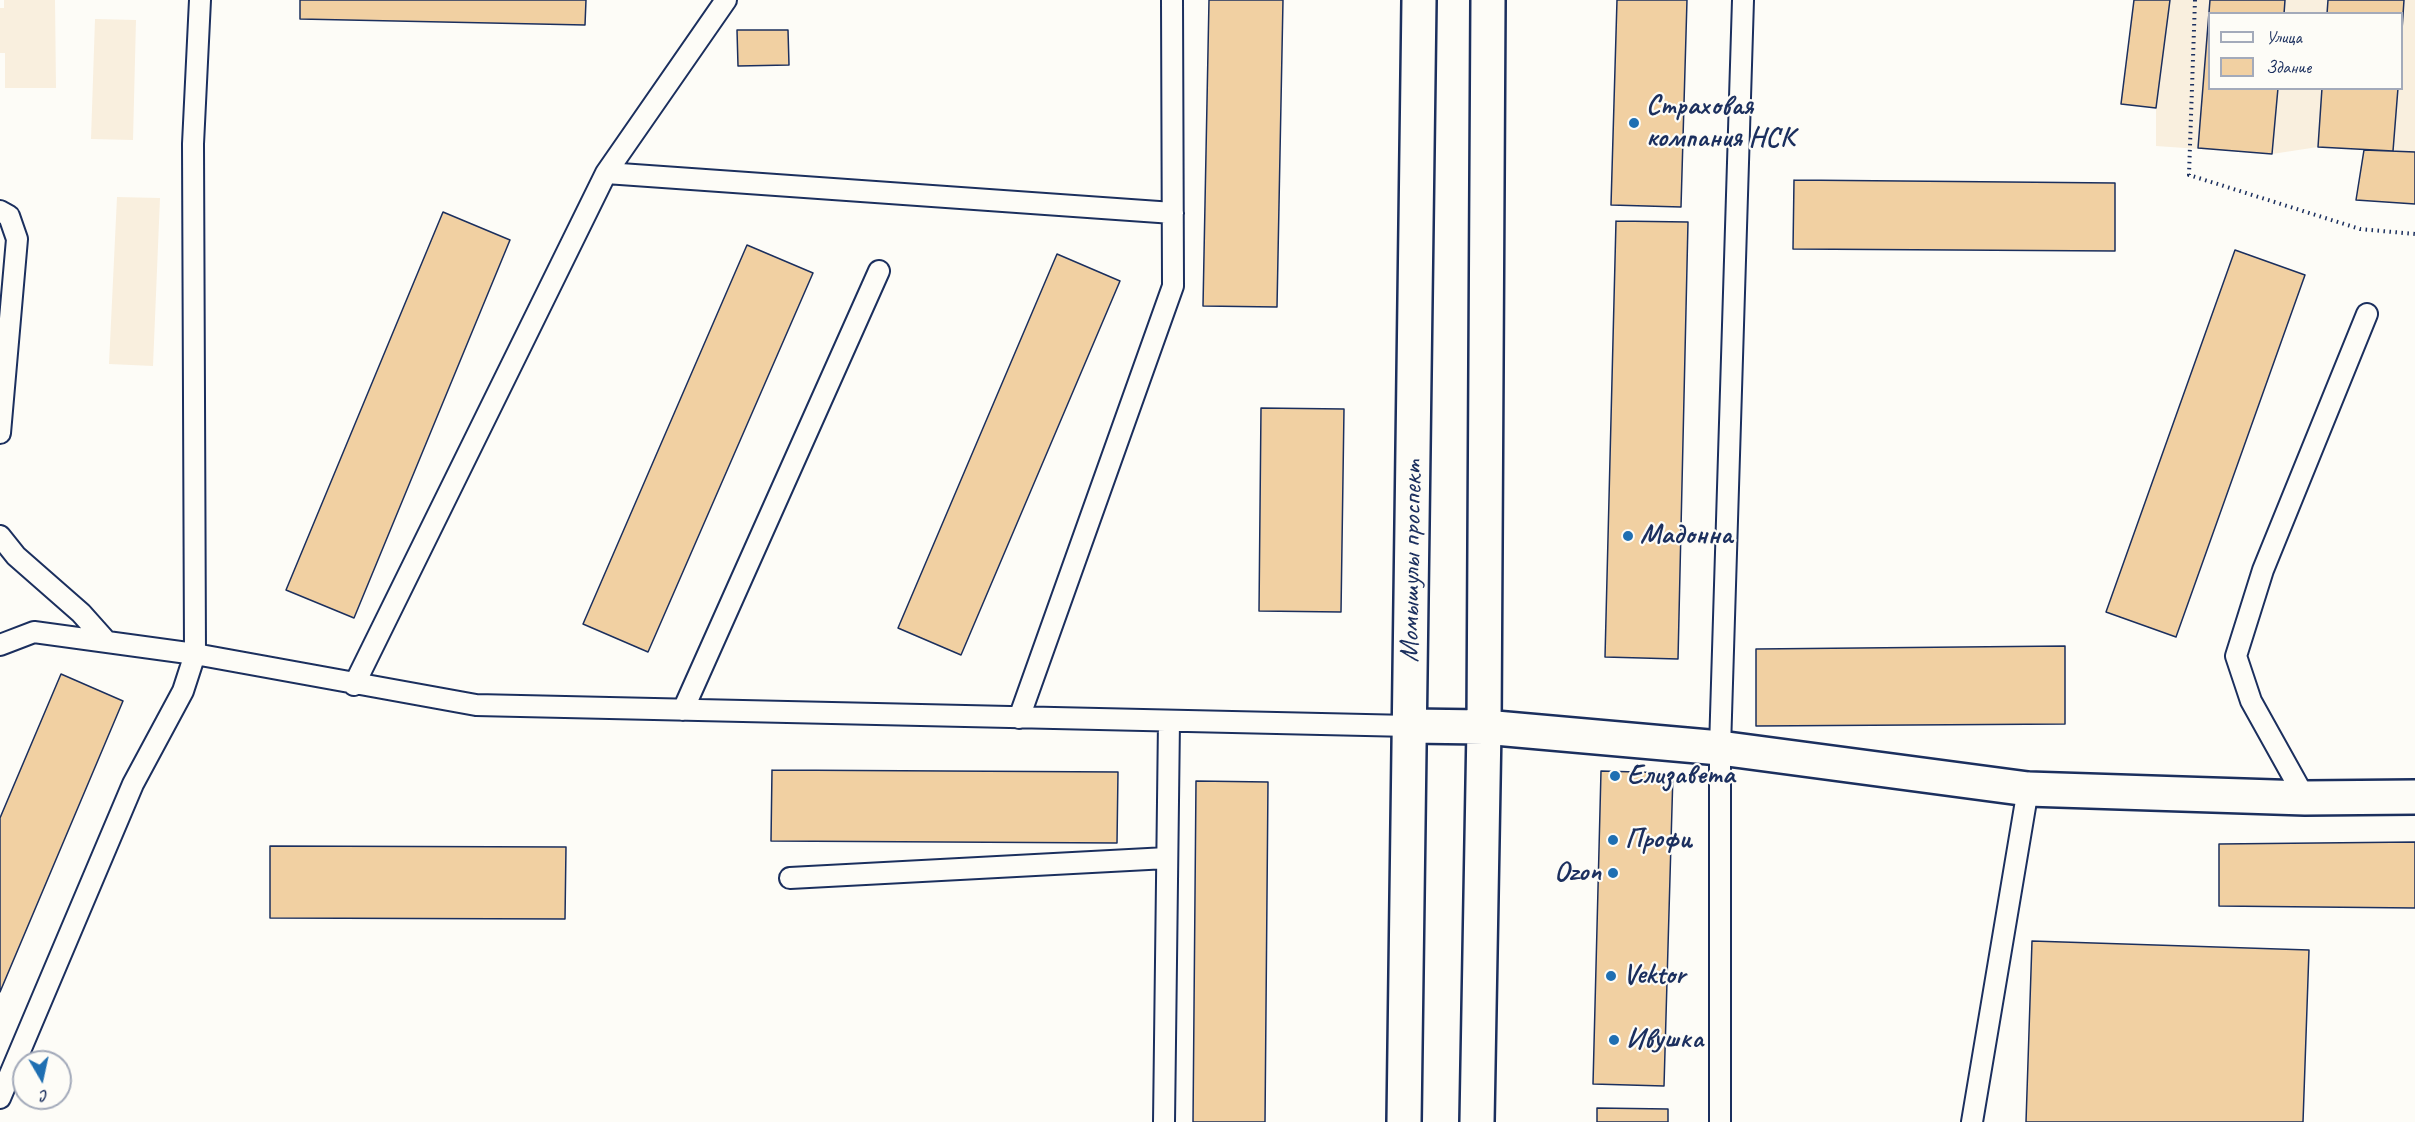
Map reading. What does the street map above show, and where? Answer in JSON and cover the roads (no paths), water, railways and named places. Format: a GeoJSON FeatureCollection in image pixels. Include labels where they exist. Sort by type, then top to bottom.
{"type":"FeatureCollection","features":[{"type":"Feature","properties":{"kind":"street","name":"Момышулы проспект"},"geometry":{"type":"LineString","coordinates":[[1404,1122],[1419,0]]}},
{"type":"Feature","properties":{"kind":"street"},"geometry":{"type":"LineString","coordinates":[[1477,1122],[1484,727],[1488,0]]}},
{"type":"Feature","properties":{"kind":"street"},"geometry":{"type":"LineString","coordinates":[[1410,726],[1484,727],[1720,748],[2028,789],[2305,798],[2415,797]]}},
{"type":"Feature","properties":{"kind":"lane"},"geometry":{"type":"LineString","coordinates":[[0,1098],[133,784],[183,691],[195,654],[193,144],[200,0]]}},
{"type":"Feature","properties":{"kind":"lane"},"geometry":{"type":"LineString","coordinates":[[354,685],[606,173],[726,0]]}},
{"type":"Feature","properties":{"kind":"lane"},"geometry":{"type":"LineString","coordinates":[[1019,717],[1173,286],[1172,0]]}},
{"type":"Feature","properties":{"kind":"lane"},"geometry":{"type":"LineString","coordinates":[[1720,1122],[1720,748],[1743,0]]}},
{"type":"Feature","properties":{"kind":"lane"},"geometry":{"type":"LineString","coordinates":[[606,173],[1173,213]]}},
{"type":"Feature","properties":{"kind":"lane"},"geometry":{"type":"LineString","coordinates":[[0,211],[9,216],[17,239],[0,433]]}},
{"type":"Feature","properties":{"kind":"lane"},"geometry":{"type":"LineString","coordinates":[[683,710],[879,271]]}},
{"type":"Feature","properties":{"kind":"lane"},"geometry":{"type":"LineString","coordinates":[[2305,798],[2251,701],[2236,656],[2263,570],[2367,314]]}},
{"type":"Feature","properties":{"kind":"lane"},"geometry":{"type":"LineString","coordinates":[[0,536],[16,556],[81,613],[106,641]]}},
{"type":"Feature","properties":{"kind":"lane"},"geometry":{"type":"LineString","coordinates":[[0,645],[34,632],[106,641],[195,654],[354,685],[476,705],[1410,726]]}},
{"type":"Feature","properties":{"kind":"lane"},"geometry":{"type":"LineString","coordinates":[[1164,1122],[1169,721]]}},
{"type":"Feature","properties":{"kind":"lane"},"geometry":{"type":"LineString","coordinates":[[1972,1122],[2028,789]]}},
{"type":"Feature","properties":{"kind":"lane"},"geometry":{"type":"LineString","coordinates":[[790,878],[1167,858]]}},
{"type":"Feature","properties":{"kind":"place","name":"Страховая компания НСК"},"geometry":{"type":"Point","coordinates":[1634,123]}},
{"type":"Feature","properties":{"kind":"place","name":"Мадонна"},"geometry":{"type":"Point","coordinates":[1628,536]}},
{"type":"Feature","properties":{"kind":"place","name":"Елизавета"},"geometry":{"type":"Point","coordinates":[1615,776]}},
{"type":"Feature","properties":{"kind":"place","name":"Профи"},"geometry":{"type":"Point","coordinates":[1613,840]}},
{"type":"Feature","properties":{"kind":"place","name":"Ozon"},"geometry":{"type":"Point","coordinates":[1613,873]}},
{"type":"Feature","properties":{"kind":"place","name":"Vektor"},"geometry":{"type":"Point","coordinates":[1611,976]}},
{"type":"Feature","properties":{"kind":"place","name":"Ивушка"},"geometry":{"type":"Point","coordinates":[1614,1040]}}]}
